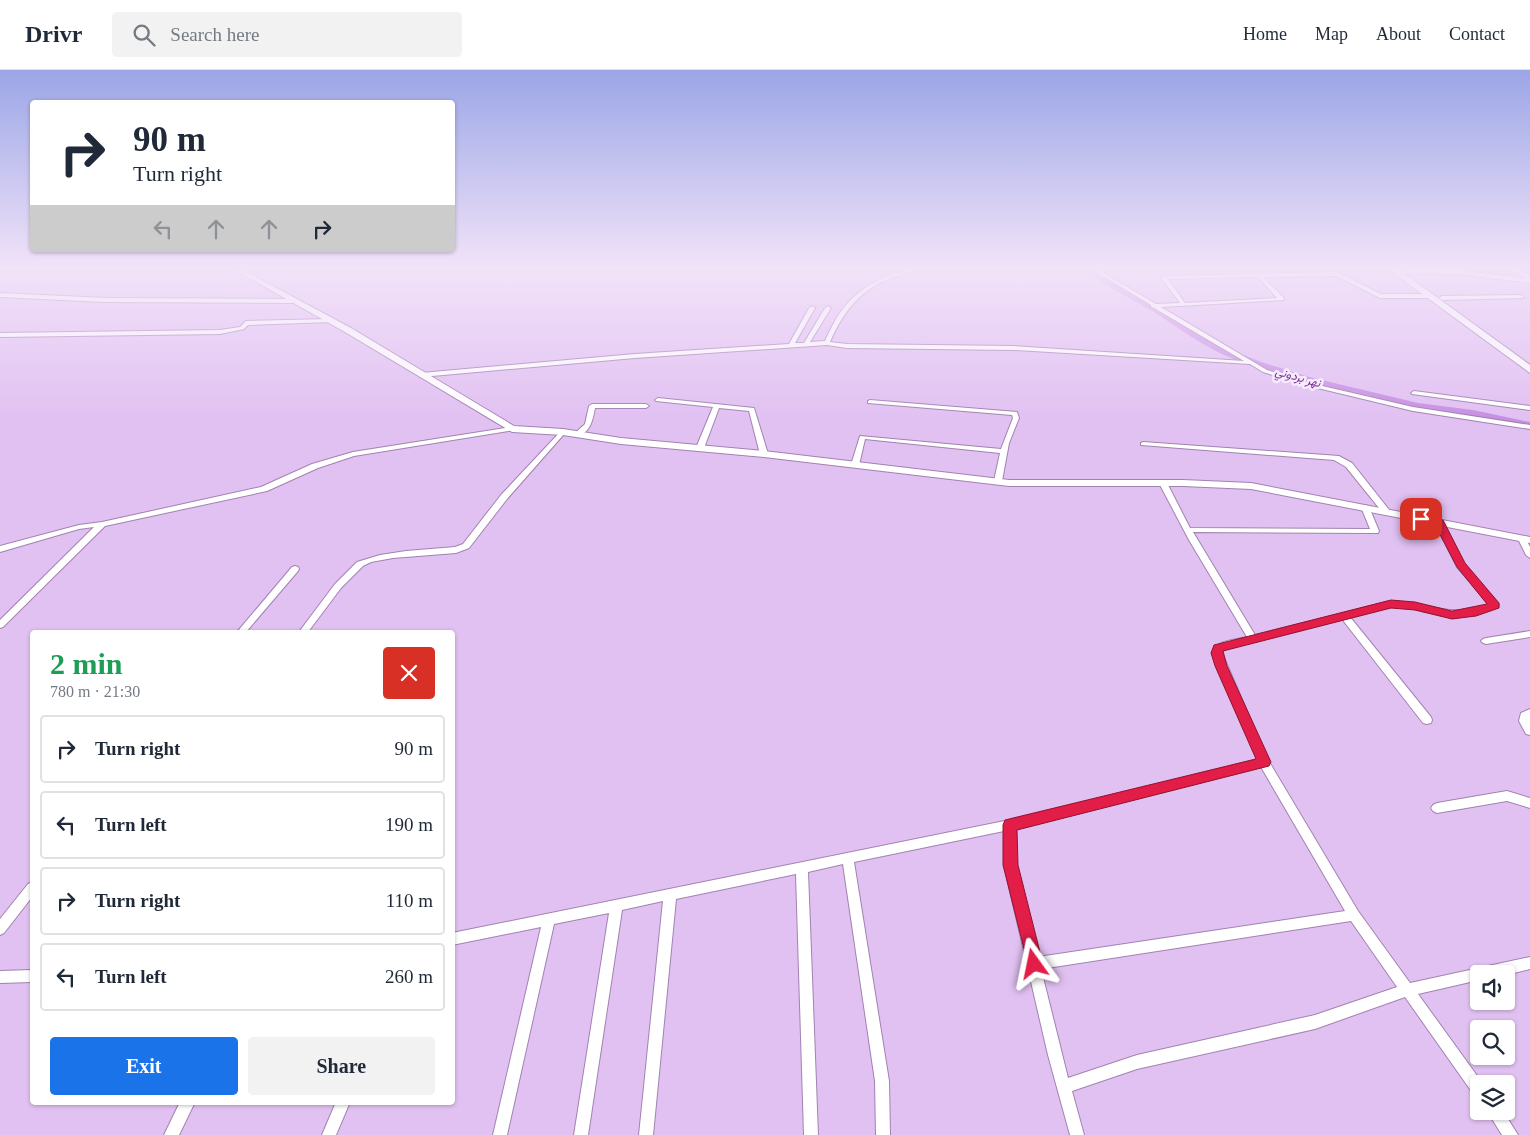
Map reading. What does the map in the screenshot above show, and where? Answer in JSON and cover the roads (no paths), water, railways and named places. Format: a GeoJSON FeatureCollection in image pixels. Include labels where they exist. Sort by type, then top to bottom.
{"type":"FeatureCollection","features":[{"type":"Feature","properties":{"kind":"highway"},"geometry":{"type":"LineString","coordinates":[[1461,319],[1530,370]]}},
{"type":"Feature","properties":{"kind":"highway"},"geometry":{"type":"LineString","coordinates":[[1470,319],[1530,362]]}},
{"type":"Feature","properties":{"kind":"street"},"geometry":{"type":"LineString","coordinates":[[326,319],[348,330],[512,429]]}},
{"type":"Feature","properties":{"kind":"street"},"geometry":{"type":"LineString","coordinates":[[790,345],[806,319]]}},
{"type":"Feature","properties":{"kind":"street"},"geometry":{"type":"LineString","coordinates":[[806,344],[821,319]]}},
{"type":"Feature","properties":{"kind":"street"},"geometry":{"type":"LineString","coordinates":[[827,343],[839,319]]}},
{"type":"Feature","properties":{"kind":"street"},"geometry":{"type":"LineString","coordinates":[[1175,319],[1248,363],[1296,382],[1413,409],[1530,427]]}},
{"type":"Feature","properties":{"kind":"street"},"geometry":{"type":"LineString","coordinates":[[0,335],[220,332],[238,329],[246,323],[330,321]]}},
{"type":"Feature","properties":{"kind":"street"},"geometry":{"type":"LineString","coordinates":[[421,375],[827,343],[847,346],[1014,348],[1248,363]]}},
{"type":"Feature","properties":{"kind":"street"},"geometry":{"type":"LineString","coordinates":[[1414,393],[1530,408]]}},
{"type":"Feature","properties":{"kind":"street"},"geometry":{"type":"LineString","coordinates":[[658,400],[752,409],[764,454]]}},
{"type":"Feature","properties":{"kind":"street"},"geometry":{"type":"LineString","coordinates":[[870,402],[1015,413],[1016,418],[1005,450],[998,481]]}},
{"type":"Feature","properties":{"kind":"street"},"geometry":{"type":"LineString","coordinates":[[577,434],[588,425],[592,406],[646,406]]}},
{"type":"Feature","properties":{"kind":"street"},"geometry":{"type":"LineString","coordinates":[[700,448],[716,407]]}},
{"type":"Feature","properties":{"kind":"street"},"geometry":{"type":"LineString","coordinates":[[0,549],[50,533],[253,492],[315,466],[353,454],[512,429],[563,432],[621,441],[764,454],[998,481],[1044,484],[1163,483],[1251,486],[1526,540],[1530,555]]}},
{"type":"Feature","properties":{"kind":"street"},"geometry":{"type":"LineString","coordinates":[[305,630],[347,577],[360,564],[379,558],[456,550],[466,546],[504,497],[563,432]]}},
{"type":"Feature","properties":{"kind":"street"},"geometry":{"type":"LineString","coordinates":[[855,465],[861,438],[1005,450]]}},
{"type":"Feature","properties":{"kind":"street"},"geometry":{"type":"LineString","coordinates":[[1143,444],[1336,458],[1349,465],[1386,512]]}},
{"type":"Feature","properties":{"kind":"street"},"geometry":{"type":"LineString","coordinates":[[1163,483],[1252,638]]}},
{"type":"Feature","properties":{"kind":"street"},"geometry":{"type":"LineString","coordinates":[[1189,530],[1375,531],[1365,507]]}},
{"type":"Feature","properties":{"kind":"street"},"geometry":{"type":"LineString","coordinates":[[1439,522],[1460,565],[1495,605],[1476,612],[1452,615],[1415,606],[1391,604],[1223,646],[1218,648],[1217,653],[1264,762],[1354,915],[1470,1078]]}},
{"type":"Feature","properties":{"kind":"street"},"geometry":{"type":"LineString","coordinates":[[0,625],[102,524]]}},
{"type":"Feature","properties":{"kind":"street"},"geometry":{"type":"LineString","coordinates":[[243,630],[295,569]]}},
{"type":"Feature","properties":{"kind":"street"},"geometry":{"type":"LineString","coordinates":[[1345,617],[1427,720]]}},
{"type":"Feature","properties":{"kind":"street"},"geometry":{"type":"LineString","coordinates":[[1486,641],[1530,634]]}},
{"type":"Feature","properties":{"kind":"street"},"geometry":{"type":"LineString","coordinates":[[1530,713],[1525,716],[1524,720],[1530,731]]}},
{"type":"Feature","properties":{"kind":"street"},"geometry":{"type":"LineString","coordinates":[[455,938],[848,860],[1010,825],[1264,762]]}},
{"type":"Feature","properties":{"kind":"street"},"geometry":{"type":"LineString","coordinates":[[1438,808],[1507,796],[1530,803]]}},
{"type":"Feature","properties":{"kind":"street"},"geometry":{"type":"LineString","coordinates":[[1010,825],[1010,865],[1077,1135]]}},
{"type":"Feature","properties":{"kind":"street"},"geometry":{"type":"LineString","coordinates":[[848,860],[882,1081],[883,1135]]}},
{"type":"Feature","properties":{"kind":"street"},"geometry":{"type":"LineString","coordinates":[[802,869],[811,1135]]}},
{"type":"Feature","properties":{"kind":"street"},"geometry":{"type":"LineString","coordinates":[[0,929],[30,891]]}},
{"type":"Feature","properties":{"kind":"street"},"geometry":{"type":"LineString","coordinates":[[646,1135],[670,896]]}},
{"type":"Feature","properties":{"kind":"street"},"geometry":{"type":"LineString","coordinates":[[581,1135],[616,907]]}},
{"type":"Feature","properties":{"kind":"street"},"geometry":{"type":"LineString","coordinates":[[1034,964],[1354,915]]}},
{"type":"Feature","properties":{"kind":"street"},"geometry":{"type":"LineString","coordinates":[[500,1135],[549,920]]}},
{"type":"Feature","properties":{"kind":"street"},"geometry":{"type":"LineString","coordinates":[[1515,966],[1530,963]]}},
{"type":"Feature","properties":{"kind":"street"},"geometry":{"type":"LineString","coordinates":[[0,977],[30,976]]}},
{"type":"Feature","properties":{"kind":"street"},"geometry":{"type":"LineString","coordinates":[[1064,1087],[1138,1062],[1315,1022],[1406,990],[1470,976]]}},
{"type":"Feature","properties":{"kind":"street"},"geometry":{"type":"LineString","coordinates":[[171,1135],[186,1105]]}},
{"type":"Feature","properties":{"kind":"street"},"geometry":{"type":"LineString","coordinates":[[329,1135],[341,1105]]}},
{"type":"Feature","properties":{"kind":"street"},"geometry":{"type":"LineString","coordinates":[[1500,1120],[1511,1135]]}},
{"type":"Feature","properties":{"kind":"waterway","name":"نهر بردوني"},"geometry":{"type":"LineString","coordinates":[[1171,319],[1226,352],[1306,380],[1418,406],[1473,413],[1530,425]]}}]}
